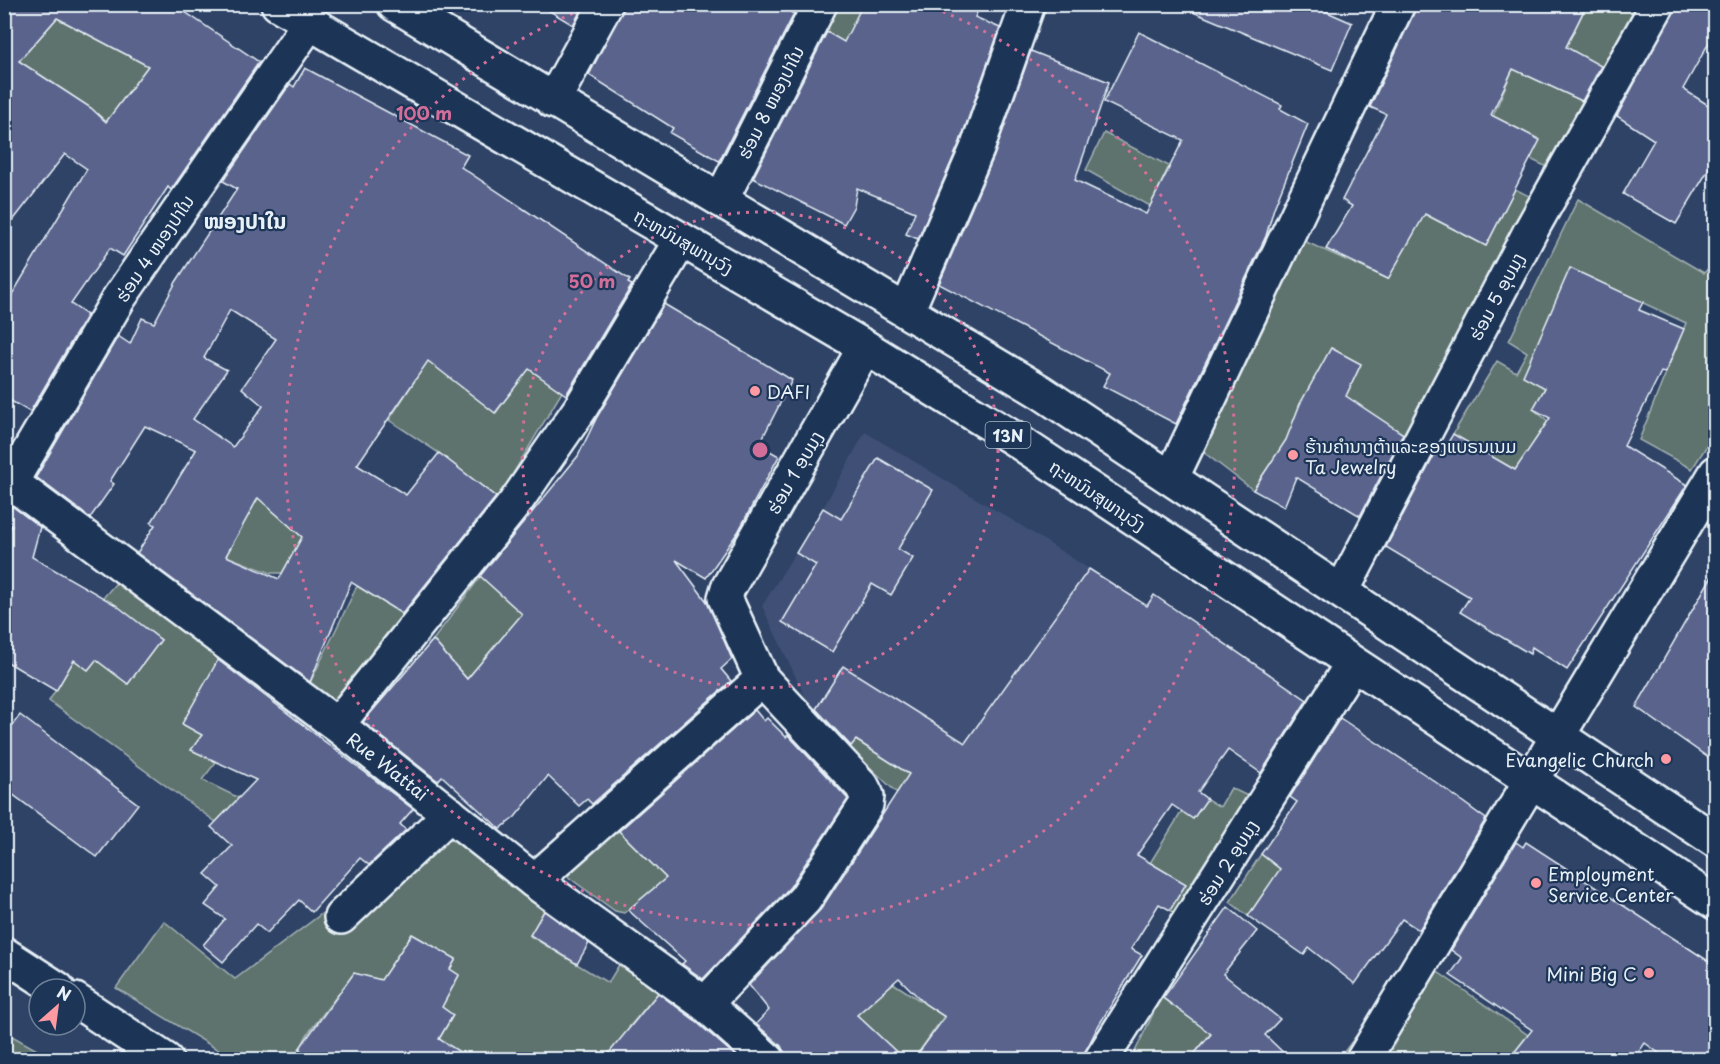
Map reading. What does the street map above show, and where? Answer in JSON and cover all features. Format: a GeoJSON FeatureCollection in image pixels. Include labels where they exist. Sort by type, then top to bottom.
{"type":"FeatureCollection","features":[{"type":"Feature","properties":{"kind":"main road","name":"ຖະຫນົນສຸພານຸວົງ"},"geometry":{"type":"LineString","coordinates":[[278,4],[865,347],[1013,438],[1716,903]]}},
{"type":"Feature","properties":{"kind":"main road"},"geometry":{"type":"LineString","coordinates":[[394,4],[1041,392],[1716,841]]}},
{"type":"Feature","properties":{"kind":"main road"},"geometry":{"type":"LineString","coordinates":[[553,101],[606,4]]}},
{"type":"Feature","properties":{"kind":"main road","name":"ຮ່ອມ 8 ໜອງປາໃນ"},"geometry":{"type":"LineString","coordinates":[[721,200],[820,4]]}},
{"type":"Feature","properties":{"kind":"main road"},"geometry":{"type":"LineString","coordinates":[[907,311],[977,148],[1028,4]]}},
{"type":"Feature","properties":{"kind":"main road"},"geometry":{"type":"LineString","coordinates":[[1172,477],[1398,4]]}},
{"type":"Feature","properties":{"kind":"main road","name":"ຮ່ອມ 5 ອຸບມຸງ"},"geometry":{"type":"LineString","coordinates":[[1342,591],[1530,232],[1658,4]]}},
{"type":"Feature","properties":{"kind":"main road","name":"ຮ່ອມ 4 ໜອງປາໃນ"},"geometry":{"type":"LineString","coordinates":[[8,480],[119,298],[310,22]]}},
{"type":"Feature","properties":{"kind":"main road"},"geometry":{"type":"LineString","coordinates":[[337,725],[515,503],[580,409],[681,240]]}},
{"type":"Feature","properties":{"kind":"main road","name":"ຮ່ອມ 1 ອຸບມຸງ"},"geometry":{"type":"LineString","coordinates":[[762,680],[725,598],[728,588],[865,347]]}},
{"type":"Feature","properties":{"kind":"main road"},"geometry":{"type":"LineString","coordinates":[[1364,1059],[1530,782],[1559,738],[1716,473]]}},
{"type":"Feature","properties":{"kind":"main road","name":"Rue Wattai"},"geometry":{"type":"LineString","coordinates":[[8,480],[337,725],[534,881],[705,1004],[768,1059]]}},
{"type":"Feature","properties":{"kind":"main road","name":"ຮ່ອມ 2 ອຸບມຸງ"},"geometry":{"type":"LineString","coordinates":[[1101,1059],[1352,664]]}},
{"type":"Feature","properties":{"kind":"main road"},"geometry":{"type":"LineString","coordinates":[[534,881],[762,680],[862,786],[867,796],[866,805],[805,899],[705,1004]]}},
{"type":"Feature","properties":{"kind":"main road"},"geometry":{"type":"LineString","coordinates":[[341,917],[450,814]]}},
{"type":"Feature","properties":{"kind":"main road"},"geometry":{"type":"LineString","coordinates":[[4,954],[39,977]]}},
{"type":"Feature","properties":{"kind":"main road"},"geometry":{"type":"LineString","coordinates":[[87,1008],[166,1059]]}},
{"type":"Feature","properties":{"kind":"shaded area"},"geometry":{"type":"Polygon","coordinates":[[[865,432],[1017,523],[1147,606],[935,790],[813,713],[762,606],[823,508],[865,432]]]}},
{"type":"Feature","properties":{"kind":"green space"},"geometry":{"type":"Polygon","coordinates":[[[840,5],[864,5],[831,69],[812,59],[840,5]]]}},
{"type":"Feature","properties":{"kind":"green space"},"geometry":{"type":"Polygon","coordinates":[[[1587,5],[1645,5],[1612,71],[1586,60],[1566,47],[1587,5]]]}},
{"type":"Feature","properties":{"kind":"green space"},"geometry":{"type":"Polygon","coordinates":[[[57,18],[148,66],[106,122],[91,108],[39,74],[5,109],[20,45],[28,51],[57,18]]]}},
{"type":"Feature","properties":{"kind":"green space"},"geometry":{"type":"Polygon","coordinates":[[[1513,69],[1592,105],[1553,176],[1543,172],[1545,166],[1530,159],[1539,139],[1493,116],[1513,69]]]}},
{"type":"Feature","properties":{"kind":"green space"},"geometry":{"type":"Polygon","coordinates":[[[1104,133],[1169,166],[1150,206],[1086,170],[1104,133]]]}},
{"type":"Feature","properties":{"kind":"green space"},"geometry":{"type":"Polygon","coordinates":[[[1511,187],[1541,202],[1407,436],[1345,398],[1361,364],[1331,348],[1300,404],[1286,440],[1253,490],[1202,451],[1304,241],[1388,279],[1424,214],[1486,246],[1504,211],[1511,187]]]}},
{"type":"Feature","properties":{"kind":"green space"},"geometry":{"type":"Polygon","coordinates":[[[1578,199],[1704,273],[1715,261],[1715,433],[1692,469],[1639,440],[1686,323],[1571,269],[1549,380],[1533,409],[1548,421],[1515,470],[1453,434],[1497,361],[1516,372],[1527,352],[1509,341],[1578,199]]]}},
{"type":"Feature","properties":{"kind":"green space"},"geometry":{"type":"Polygon","coordinates":[[[496,346],[562,392],[484,522],[474,514],[490,493],[439,453],[389,420],[414,382],[389,364],[496,346]],[[463,388],[496,413],[510,393],[463,388]]]}},
{"type":"Feature","properties":{"kind":"green space"},"geometry":{"type":"Polygon","coordinates":[[[258,497],[313,517],[282,573],[271,573],[226,556],[258,497]]]}},
{"type":"Feature","properties":{"kind":"green space"},"geometry":{"type":"Polygon","coordinates":[[[481,576],[532,623],[512,626],[467,679],[433,640],[481,576]]]}},
{"type":"Feature","properties":{"kind":"green space"},"geometry":{"type":"Polygon","coordinates":[[[121,577],[221,655],[182,724],[202,735],[191,750],[216,762],[202,780],[239,798],[216,822],[49,701],[74,660],[88,670],[96,660],[128,684],[161,640],[103,598],[121,577]]]}},
{"type":"Feature","properties":{"kind":"green space"},"geometry":{"type":"Polygon","coordinates":[[[357,586],[409,618],[338,709],[309,685],[357,586]]]}},
{"type":"Feature","properties":{"kind":"green space"},"geometry":{"type":"Polygon","coordinates":[[[813,713],[926,785],[897,793],[813,713]]]}},
{"type":"Feature","properties":{"kind":"green space"},"geometry":{"type":"Polygon","coordinates":[[[1231,788],[1254,799],[1182,918],[1170,910],[1185,884],[1150,863],[1182,811],[1193,819],[1207,799],[1220,807],[1231,788]]]}},
{"type":"Feature","properties":{"kind":"green space"},"geometry":{"type":"Polygon","coordinates":[[[449,828],[546,907],[530,936],[608,983],[625,955],[663,987],[629,1027],[632,1029],[604,1060],[467,1059],[439,1039],[453,1016],[442,1007],[459,976],[450,969],[456,959],[412,934],[381,980],[354,973],[307,1035],[295,1059],[233,1059],[116,988],[164,921],[235,979],[324,912],[340,928],[449,828]]]}},
{"type":"Feature","properties":{"kind":"green space"},"geometry":{"type":"Polygon","coordinates":[[[617,829],[651,863],[671,874],[624,913],[615,911],[564,874],[617,829]]]}},
{"type":"Feature","properties":{"kind":"green space"},"geometry":{"type":"Polygon","coordinates":[[[1261,854],[1292,878],[1267,888],[1248,916],[1230,902],[1261,854]]]}},
{"type":"Feature","properties":{"kind":"green space"},"geometry":{"type":"Polygon","coordinates":[[[1435,970],[1528,1035],[1509,1059],[1338,1060],[1365,1024],[1392,1041],[1435,970]]]}},
{"type":"Feature","properties":{"kind":"green space"},"geometry":{"type":"Polygon","coordinates":[[[893,983],[944,1016],[914,1059],[904,1060],[857,1015],[893,983]]]}},
{"type":"Feature","properties":{"kind":"green space"},"geometry":{"type":"Polygon","coordinates":[[[1161,997],[1211,1033],[1190,1059],[1131,1060],[1161,997]]]}},
{"type":"Feature","properties":{"kind":"green space"},"geometry":{"type":"Polygon","coordinates":[[[5,1032],[53,1059],[5,1059],[5,1032]]]}},
{"type":"Feature","properties":{"kind":"building"},"geometry":{"type":"Polygon","coordinates":[[[4,4],[173,4],[259,62],[171,190],[168,187],[123,256],[110,248],[71,304],[87,315],[30,412],[4,397],[4,308],[87,169],[65,154],[4,232],[4,4]],[[57,18],[19,61],[91,108],[106,122],[148,66],[57,18]]]}},
{"type":"Feature","properties":{"kind":"building"},"geometry":{"type":"Polygon","coordinates":[[[538,4],[584,4],[573,25],[538,4]]]}},
{"type":"Feature","properties":{"kind":"building"},"geometry":{"type":"Polygon","coordinates":[[[625,4],[777,4],[794,14],[719,161],[670,133],[673,128],[589,75],[625,4]]]}},
{"type":"Feature","properties":{"kind":"building"},"geometry":{"type":"Polygon","coordinates":[[[863,4],[981,4],[975,17],[1000,28],[960,142],[918,239],[906,234],[915,212],[857,188],[854,206],[844,224],[753,178],[827,32],[844,42],[863,4]]]}},
{"type":"Feature","properties":{"kind":"building"},"geometry":{"type":"Polygon","coordinates":[[[1174,4],[1309,4],[1352,23],[1332,70],[1174,4]]]}},
{"type":"Feature","properties":{"kind":"building"},"geometry":{"type":"Polygon","coordinates":[[[1418,4],[1587,4],[1566,47],[1601,66],[1582,101],[1513,69],[1491,115],[1540,140],[1486,246],[1425,214],[1388,279],[1326,249],[1352,206],[1342,200],[1386,114],[1370,107],[1418,4]]]}},
{"type":"Feature","properties":{"kind":"building"},"geometry":{"type":"Polygon","coordinates":[[[1677,4],[1716,4],[1716,30],[1683,89],[1716,110],[1716,157],[1676,224],[1623,194],[1654,140],[1617,116],[1677,4]]]}},
{"type":"Feature","properties":{"kind":"building"},"geometry":{"type":"Polygon","coordinates":[[[1139,32],[1282,105],[1280,109],[1308,124],[1274,208],[1266,236],[1176,424],[1103,386],[1110,373],[939,284],[994,156],[1031,51],[1109,82],[1075,180],[1146,214],[1183,140],[1104,102],[1139,32]]]}},
{"type":"Feature","properties":{"kind":"building"},"geometry":{"type":"Polygon","coordinates":[[[305,68],[468,155],[461,167],[630,280],[628,283],[632,285],[566,395],[529,369],[495,413],[428,361],[357,465],[406,495],[439,453],[496,497],[402,614],[351,582],[310,682],[137,553],[155,525],[151,523],[196,450],[145,426],[110,481],[114,484],[90,518],[36,477],[118,336],[130,344],[142,318],[154,323],[176,282],[237,189],[223,181],[290,84],[294,87],[305,68]],[[230,310],[204,358],[227,370],[193,419],[233,447],[263,406],[242,388],[276,339],[230,310]],[[258,498],[226,556],[279,579],[302,537],[258,498]]]}},
{"type":"Feature","properties":{"kind":"building"},"geometry":{"type":"Polygon","coordinates":[[[1570,268],[1643,302],[1639,310],[1684,329],[1665,373],[1661,372],[1624,446],[1687,485],[1567,670],[1532,647],[1530,654],[1460,612],[1470,597],[1386,547],[1436,452],[1441,454],[1453,434],[1515,470],[1550,418],[1533,409],[1545,388],[1523,376],[1570,268]]]}},
{"type":"Feature","properties":{"kind":"building"},"geometry":{"type":"Polygon","coordinates":[[[664,304],[792,380],[759,445],[779,456],[738,532],[706,578],[676,560],[708,603],[732,659],[721,669],[731,681],[592,804],[587,799],[579,806],[548,776],[515,817],[500,829],[442,776],[438,781],[363,722],[433,640],[467,679],[522,614],[480,576],[578,456],[597,417],[664,304]]]}},
{"type":"Feature","properties":{"kind":"building"},"geometry":{"type":"Polygon","coordinates":[[[1331,348],[1361,364],[1346,396],[1403,434],[1360,516],[1296,477],[1284,507],[1253,490],[1286,440],[1300,404],[1331,348]]]}},
{"type":"Feature","properties":{"kind":"building"},"geometry":{"type":"Polygon","coordinates":[[[878,458],[933,490],[898,549],[913,558],[891,595],[872,584],[832,652],[782,622],[816,565],[796,553],[823,508],[841,519],[878,458]]]}},
{"type":"Feature","properties":{"kind":"building"},"geometry":{"type":"Polygon","coordinates":[[[12,506],[40,527],[32,557],[116,605],[161,640],[128,684],[96,660],[88,670],[74,660],[56,691],[4,660],[4,538],[12,526],[6,519],[12,506]]]}},
{"type":"Feature","properties":{"kind":"building"},"geometry":{"type":"Polygon","coordinates":[[[1089,569],[1147,606],[1154,595],[1307,700],[1261,773],[1228,750],[1198,792],[1207,799],[1193,819],[1172,805],[1137,855],[1186,884],[1170,910],[1159,904],[1131,949],[1142,955],[1097,1028],[1082,1059],[914,1059],[945,1017],[925,1004],[899,978],[857,1015],[904,1059],[786,1059],[781,1046],[756,1024],[769,1010],[749,985],[821,909],[909,774],[856,740],[851,746],[816,709],[843,666],[965,743],[1089,569]]]}},
{"type":"Feature","properties":{"kind":"building"},"geometry":{"type":"Polygon","coordinates":[[[1716,569],[1716,763],[1636,707],[1716,569]]]}},
{"type":"Feature","properties":{"kind":"building"},"geometry":{"type":"Polygon","coordinates":[[[218,660],[413,809],[400,824],[406,830],[369,865],[360,858],[312,912],[299,900],[267,933],[256,924],[223,962],[203,945],[225,919],[205,905],[220,887],[205,874],[232,846],[211,827],[256,780],[191,750],[202,735],[182,724],[218,660]]]}},
{"type":"Feature","properties":{"kind":"building"},"geometry":{"type":"Polygon","coordinates":[[[755,710],[764,721],[767,718],[786,737],[788,735],[848,799],[790,887],[703,979],[682,964],[685,961],[628,910],[666,878],[619,831],[755,710]]]}},
{"type":"Feature","properties":{"kind":"building"},"geometry":{"type":"Polygon","coordinates":[[[20,715],[138,804],[97,857],[4,788],[4,736],[20,715]]]}},
{"type":"Feature","properties":{"kind":"building"},"geometry":{"type":"Polygon","coordinates":[[[1340,718],[1430,778],[1486,819],[1419,930],[1402,919],[1355,984],[1309,948],[1304,955],[1248,916],[1280,869],[1261,854],[1297,802],[1290,797],[1340,718]]]}},
{"type":"Feature","properties":{"kind":"building"},"geometry":{"type":"Polygon","coordinates":[[[1516,842],[1523,847],[1526,842],[1716,966],[1716,1059],[1667,1059],[1645,1043],[1634,1059],[1509,1059],[1532,1030],[1450,975],[1462,958],[1451,950],[1516,842]]]}},
{"type":"Feature","properties":{"kind":"building"},"geometry":{"type":"Polygon","coordinates":[[[1228,907],[1257,931],[1223,974],[1280,1019],[1265,1035],[1290,1059],[1190,1059],[1211,1034],[1163,998],[1228,907]]]}},
{"type":"Feature","properties":{"kind":"building"},"geometry":{"type":"Polygon","coordinates":[[[544,911],[589,943],[577,964],[530,935],[544,911]]]}},
{"type":"Feature","properties":{"kind":"building"},"geometry":{"type":"Polygon","coordinates":[[[412,934],[456,959],[450,969],[459,975],[442,1007],[453,1015],[439,1039],[471,1059],[314,1059],[299,1049],[354,973],[381,980],[412,934]]]}},
{"type":"Feature","properties":{"kind":"building"},"geometry":{"type":"Polygon","coordinates":[[[658,993],[693,1019],[739,1059],[604,1059],[658,993]]]}},
{"type":"Feature","properties":{"kind":"place","name":"DAFI"},"geometry":{"type":"Point","coordinates":[755,391]}},
{"type":"Feature","properties":{"kind":"place","name":"ຮ້ານຄຳນາງຕ້າແລະຂອງແບຣນເນມ Ta Jewelry"},"geometry":{"type":"Point","coordinates":[1293,455]}},
{"type":"Feature","properties":{"kind":"place","name":"Evangelic Church"},"geometry":{"type":"Point","coordinates":[1666,759]}},
{"type":"Feature","properties":{"kind":"place","name":"Employment Service Center"},"geometry":{"type":"Point","coordinates":[1536,883]}},
{"type":"Feature","properties":{"kind":"place","name":"Mini Big C"},"geometry":{"type":"Point","coordinates":[1649,973]}},
{"type":"Feature","properties":{"kind":"district","name":"ໜອງປາໃນ"},"geometry":{"type":"Point","coordinates":[245,220]}}]}
